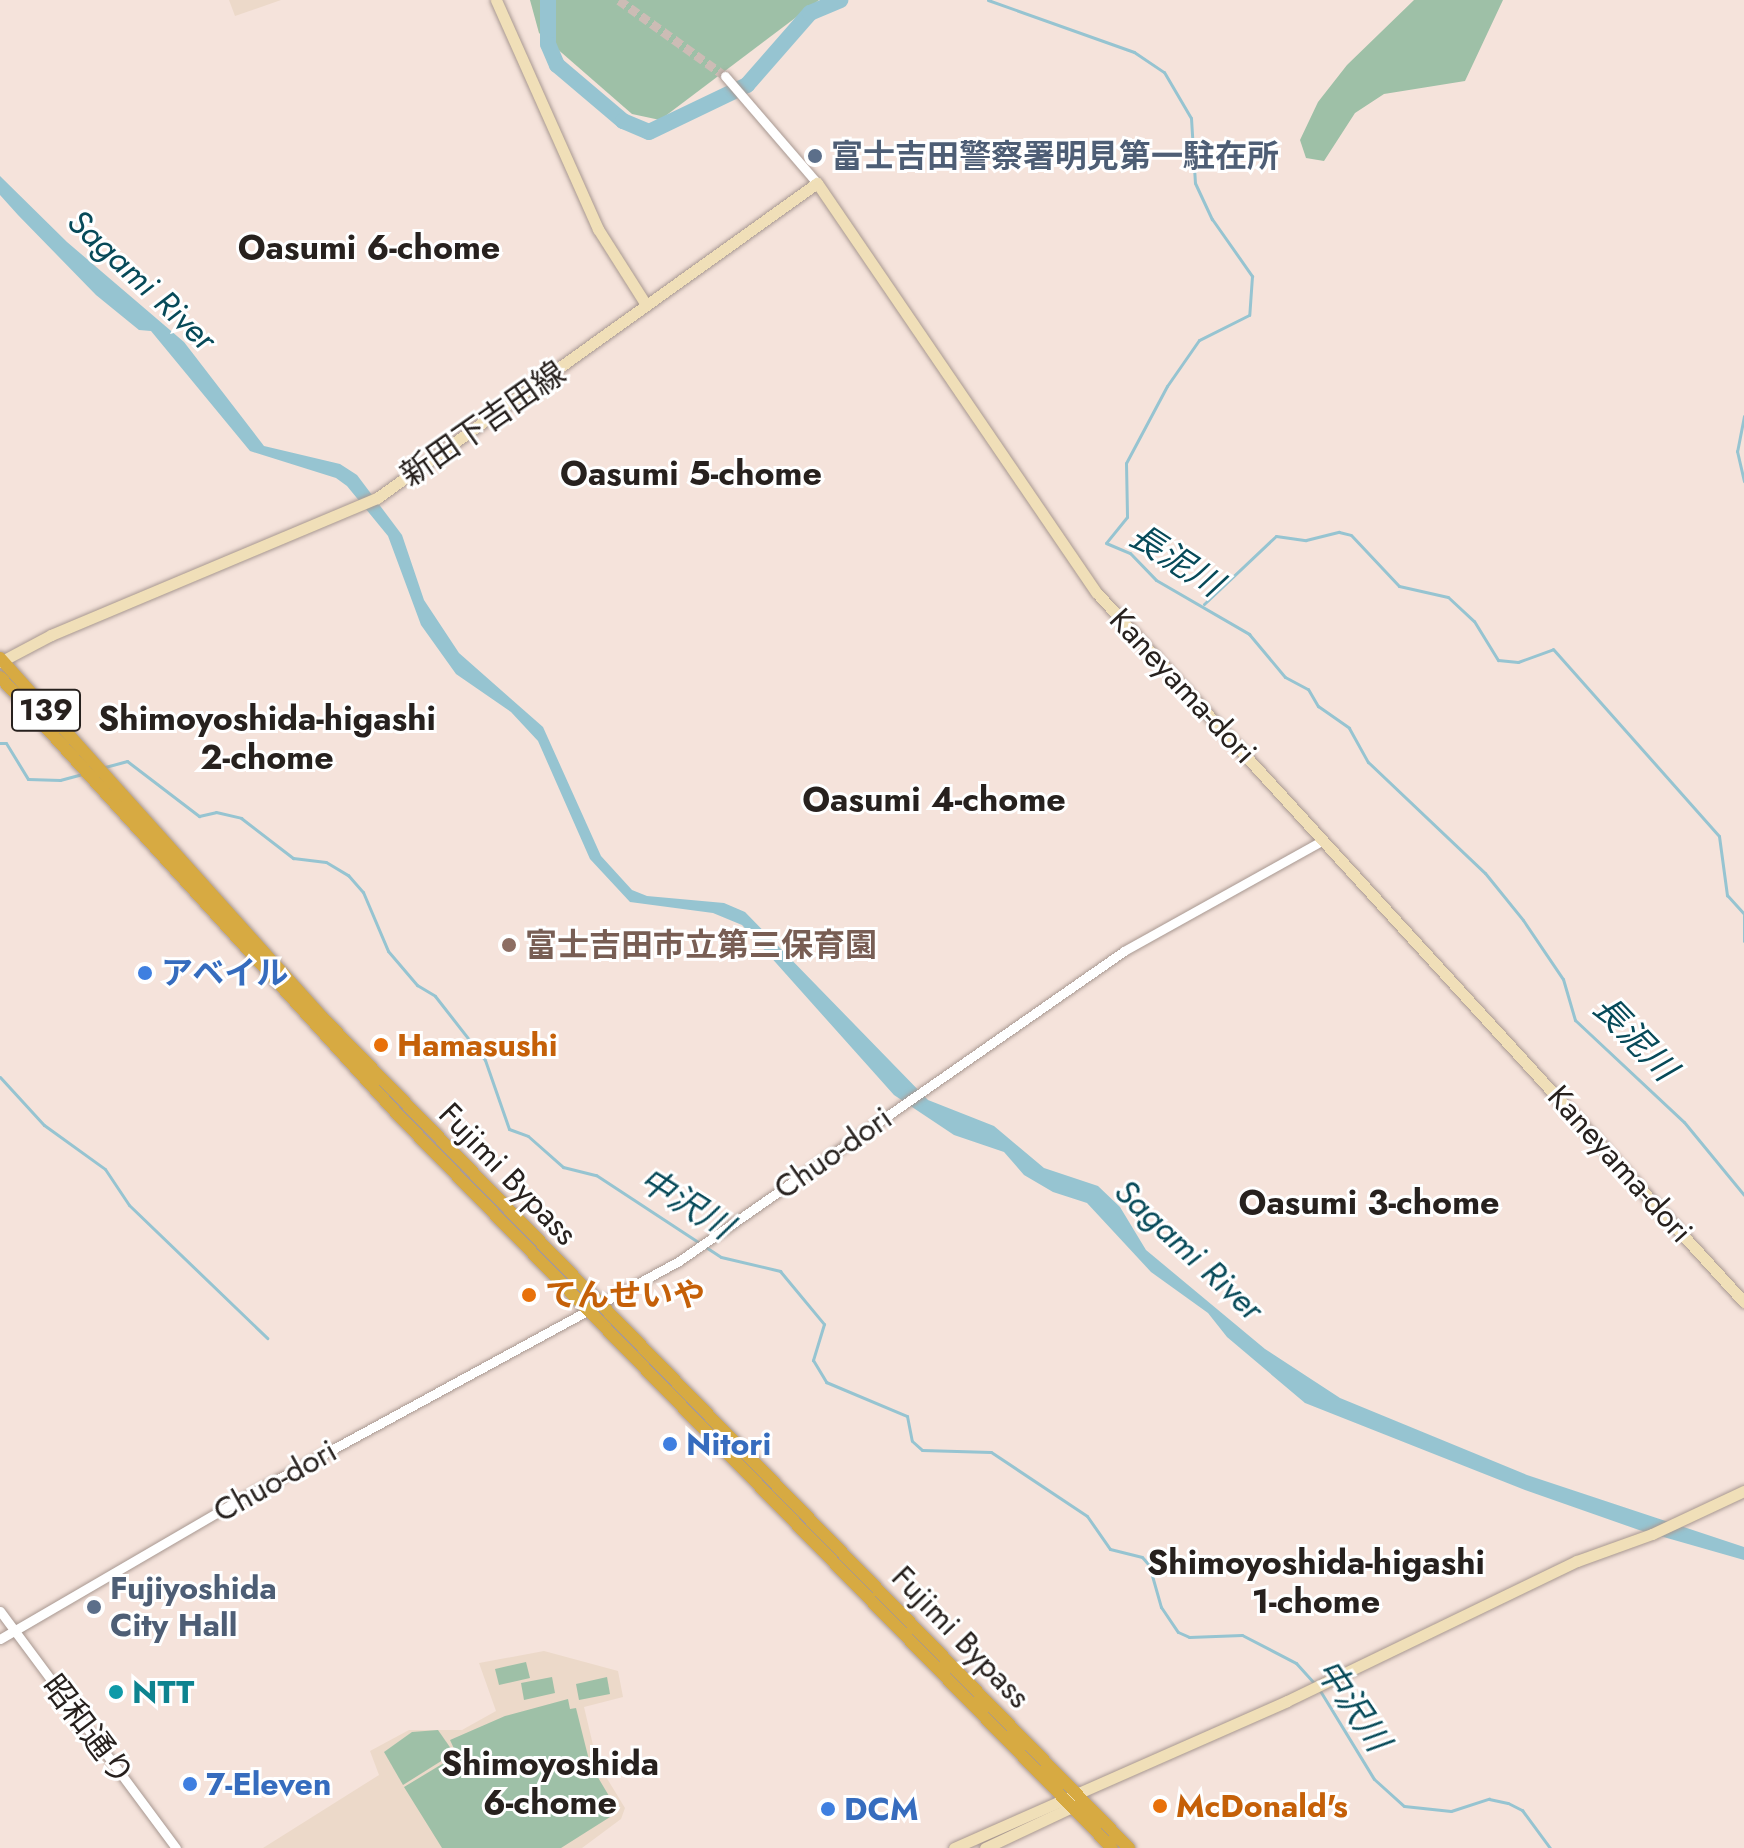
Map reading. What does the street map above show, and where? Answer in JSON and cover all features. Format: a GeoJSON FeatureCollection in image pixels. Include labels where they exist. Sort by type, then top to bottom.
{"type":"FeatureCollection","features":[{"type":"Feature","properties":{"kind":"highway","name":"Fujimi Bypass"},"geometry":{"type":"LineString","coordinates":[[1,660],[92,762],[98,777]]}},
{"type":"Feature","properties":{"kind":"highway","name":"Fujimi Bypass"},"geometry":{"type":"LineString","coordinates":[[0,677],[78,764],[98,777],[389,1106],[593,1308],[1076,1802],[1129,1848]]}},
{"type":"Feature","properties":{"kind":"highway","name":"Fujimi Bypass"},"geometry":{"type":"LineString","coordinates":[[593,1308],[1062,1796],[1076,1802],[1112,1848]]}},
{"type":"Feature","properties":{"kind":"main road"},"geometry":{"type":"LineString","coordinates":[[496,0],[578,189],[645,303],[817,183]]}},
{"type":"Feature","properties":{"kind":"main road","name":"Kaneyama-dori"},"geometry":{"type":"LineString","coordinates":[[817,183],[1097,593],[1744,1302]]}},
{"type":"Feature","properties":{"kind":"main road","name":"新田下吉田線"},"geometry":{"type":"LineString","coordinates":[[1,660],[51,635],[377,498],[645,303]]}},
{"type":"Feature","properties":{"kind":"main road"},"geometry":{"type":"LineString","coordinates":[[985,1848],[1577,1561],[1652,1534],[1744,1491]]}},
{"type":"Feature","properties":{"kind":"main road"},"geometry":{"type":"LineString","coordinates":[[954,1848],[1062,1796]]}},
{"type":"Feature","properties":{"kind":"street"},"geometry":{"type":"LineString","coordinates":[[729,79],[817,183]]}},
{"type":"Feature","properties":{"kind":"street","name":"Chuo-dori"},"geometry":{"type":"LineString","coordinates":[[0,1639],[232,1504],[679,1261],[1124,951],[1322,841]]}},
{"type":"Feature","properties":{"kind":"street","name":"昭和通り"},"geometry":{"type":"LineString","coordinates":[[0,1611],[176,1848]]}},
{"type":"Feature","properties":{"kind":"shaded area"},"geometry":{"type":"Polygon","coordinates":[[[229,0],[281,0],[235,16],[229,0]]]}},
{"type":"Feature","properties":{"kind":"shaded area"},"geometry":{"type":"Polygon","coordinates":[[[544,1651],[618,1671],[623,1697],[584,1707],[597,1762],[625,1808],[621,1819],[582,1848],[263,1848],[379,1775],[370,1751],[409,1730],[462,1730],[496,1711],[479,1663],[544,1651]]]}},
{"type":"Feature","properties":{"kind":"green space"},"geometry":{"type":"Polygon","coordinates":[[[530,0],[819,0],[660,120],[632,114],[539,33],[530,0]]]}},
{"type":"Feature","properties":{"kind":"green space"},"geometry":{"type":"Polygon","coordinates":[[[1414,0],[1503,0],[1465,81],[1384,94],[1355,113],[1324,161],[1306,158],[1300,140],[1318,102],[1347,65],[1414,0]]]}},
{"type":"Feature","properties":{"kind":"green space"},"geometry":{"type":"Polygon","coordinates":[[[526,1662],[530,1678],[499,1685],[495,1669],[526,1662]]]}},
{"type":"Feature","properties":{"kind":"green space"},"geometry":{"type":"Polygon","coordinates":[[[552,1677],[555,1693],[524,1700],[521,1683],[552,1677]]]}},
{"type":"Feature","properties":{"kind":"green space"},"geometry":{"type":"Polygon","coordinates":[[[607,1677],[610,1694],[579,1700],[576,1684],[607,1677]]]}},
{"type":"Feature","properties":{"kind":"green space"},"geometry":{"type":"Polygon","coordinates":[[[568,1699],[570,1709],[576,1708],[590,1764],[615,1806],[610,1817],[561,1848],[442,1848],[404,1787],[457,1755],[450,1740],[505,1716],[568,1699]]]}},
{"type":"Feature","properties":{"kind":"green space"},"geometry":{"type":"Polygon","coordinates":[[[438,1730],[454,1753],[403,1785],[384,1752],[412,1732],[438,1730]]]}},
{"type":"Feature","properties":{"kind":"water"},"geometry":{"type":"Polygon","coordinates":[[[0,176],[67,242],[184,342],[264,446],[340,464],[357,475],[402,535],[424,600],[459,653],[543,727],[601,856],[632,890],[647,896],[724,903],[745,912],[928,1100],[994,1126],[1044,1168],[1098,1186],[1120,1207],[1146,1250],[1265,1349],[1340,1398],[1527,1475],[1744,1547],[1744,1560],[1639,1530],[1525,1490],[1305,1403],[1227,1337],[1208,1313],[1151,1272],[1087,1203],[1053,1192],[1024,1175],[1004,1152],[954,1135],[894,1095],[742,925],[713,913],[630,902],[590,859],[538,741],[511,712],[456,674],[421,625],[388,536],[347,486],[336,478],[250,451],[151,331],[139,330],[96,295],[18,215],[0,195],[0,176]]]}},
{"type":"Feature","properties":{"kind":"waterway"},"geometry":{"type":"LineString","coordinates":[[548,0],[548,44],[557,65],[623,121],[649,132],[747,85],[810,13],[840,0]]}},
{"type":"Feature","properties":{"kind":"waterway","name":"長泥川"},"geometry":{"type":"LineString","coordinates":[[839,1],[843,0]]}},
{"type":"Feature","properties":{"kind":"waterway","name":"長泥川"},"geometry":{"type":"LineString","coordinates":[[988,0],[1134,52],[1164,72],[1191,118],[1195,183],[1212,219],[1252,276],[1249,315],[1199,340],[1167,386],[1126,463],[1127,517],[1106,543],[1130,553],[1156,580],[1249,634],[1285,677],[1308,689],[1318,706],[1349,728],[1368,762],[1485,873],[1523,920],[1563,979],[1575,1020],[1684,1122],[1744,1195]]}},
{"type":"Feature","properties":{"kind":"waterway"},"geometry":{"type":"LineString","coordinates":[[1744,416],[1737,451],[1744,481]]}},
{"type":"Feature","properties":{"kind":"waterway"},"geometry":{"type":"LineString","coordinates":[[1204,604],[1276,536],[1306,540],[1339,532],[1351,535],[1399,586],[1448,597],[1474,621],[1498,660],[1518,662],[1553,649],[1719,836],[1727,895],[1744,914]]}},
{"type":"Feature","properties":{"kind":"waterway","name":"中沢川"},"geometry":{"type":"LineString","coordinates":[[0,743],[6,743],[28,779],[60,780],[83,774]]}},
{"type":"Feature","properties":{"kind":"waterway","name":"中沢川"},"geometry":{"type":"LineString","coordinates":[[105,767],[127,761],[199,816],[216,812],[241,818],[293,858],[326,862],[348,875],[363,892],[388,951],[417,985],[435,996],[485,1060],[509,1129],[528,1136],[563,1167],[596,1175],[721,1257],[780,1271],[824,1324],[813,1360],[826,1382],[907,1416],[912,1441],[922,1450],[991,1452],[1087,1516],[1110,1549],[1142,1557],[1149,1565],[1161,1607],[1178,1632],[1189,1637],[1242,1635],[1296,1663],[1314,1683]]}},
{"type":"Feature","properties":{"kind":"waterway"},"geometry":{"type":"LineString","coordinates":[[1744,915],[1744,941]]}},
{"type":"Feature","properties":{"kind":"waterway"},"geometry":{"type":"LineString","coordinates":[[0,1077],[44,1125],[105,1169],[129,1205],[267,1338]]}},
{"type":"Feature","properties":{"kind":"waterway","name":"中沢川"},"geometry":{"type":"LineString","coordinates":[[1319,1689],[1374,1779],[1404,1806],[1451,1811],[1489,1799],[1508,1803],[1522,1810],[1550,1848]]}},
{"type":"Feature","properties":{"kind":"tunnel"},"geometry":{"type":"LineString","coordinates":[[619,0],[725,76]]}},
{"type":"Feature","properties":{"kind":"place","name":"富士吉田警察署明見第一駐在所"},"geometry":{"type":"Point","coordinates":[815,156]}},
{"type":"Feature","properties":{"kind":"place","name":"富士吉田市立第三保育園"},"geometry":{"type":"Point","coordinates":[509,945]}},
{"type":"Feature","properties":{"kind":"place","name":"アベイル"},"geometry":{"type":"Point","coordinates":[145,973]}},
{"type":"Feature","properties":{"kind":"place","name":"Hamasushi"},"geometry":{"type":"Point","coordinates":[381,1045]}},
{"type":"Feature","properties":{"kind":"place","name":"てんせいや"},"geometry":{"type":"Point","coordinates":[529,1295]}},
{"type":"Feature","properties":{"kind":"place","name":"Nitori"},"geometry":{"type":"Point","coordinates":[670,1444]}},
{"type":"Feature","properties":{"kind":"place","name":"Fujiyoshida City Hall"},"geometry":{"type":"Point","coordinates":[94,1607]}},
{"type":"Feature","properties":{"kind":"place","name":"NTT"},"geometry":{"type":"Point","coordinates":[116,1692]}},
{"type":"Feature","properties":{"kind":"place","name":"7-Eleven"},"geometry":{"type":"Point","coordinates":[190,1784]}},
{"type":"Feature","properties":{"kind":"place","name":"McDonald's"},"geometry":{"type":"Point","coordinates":[1160,1806]}},
{"type":"Feature","properties":{"kind":"place","name":"DCM"},"geometry":{"type":"Point","coordinates":[828,1809]}},
{"type":"Feature","properties":{"kind":"district","name":"Oasumi 6-chome"},"geometry":{"type":"Point","coordinates":[369,248]}},
{"type":"Feature","properties":{"kind":"district","name":"Oasumi 5-chome"},"geometry":{"type":"Point","coordinates":[691,474]}},
{"type":"Feature","properties":{"kind":"district","name":"Shimoyoshida-higashi 2-chome"},"geometry":{"type":"Point","coordinates":[267,738]}},
{"type":"Feature","properties":{"kind":"district","name":"Oasumi 4-chome"},"geometry":{"type":"Point","coordinates":[934,800]}},
{"type":"Feature","properties":{"kind":"district","name":"Oasumi 3-chome"},"geometry":{"type":"Point","coordinates":[1369,1203]}},
{"type":"Feature","properties":{"kind":"district","name":"Shimoyoshida-higashi 1-chome"},"geometry":{"type":"Point","coordinates":[1316,1582]}},
{"type":"Feature","properties":{"kind":"district","name":"Shimoyoshida 6-chome"},"geometry":{"type":"Point","coordinates":[550,1782]}},
{"type":"Feature","properties":{"kind":"water label","name":"Sagami River"},"geometry":{"type":"Point","coordinates":[142,280]}},
{"type":"Feature","properties":{"kind":"water label","name":"Sagami River"},"geometry":{"type":"Point","coordinates":[1189,1250]}}]}
